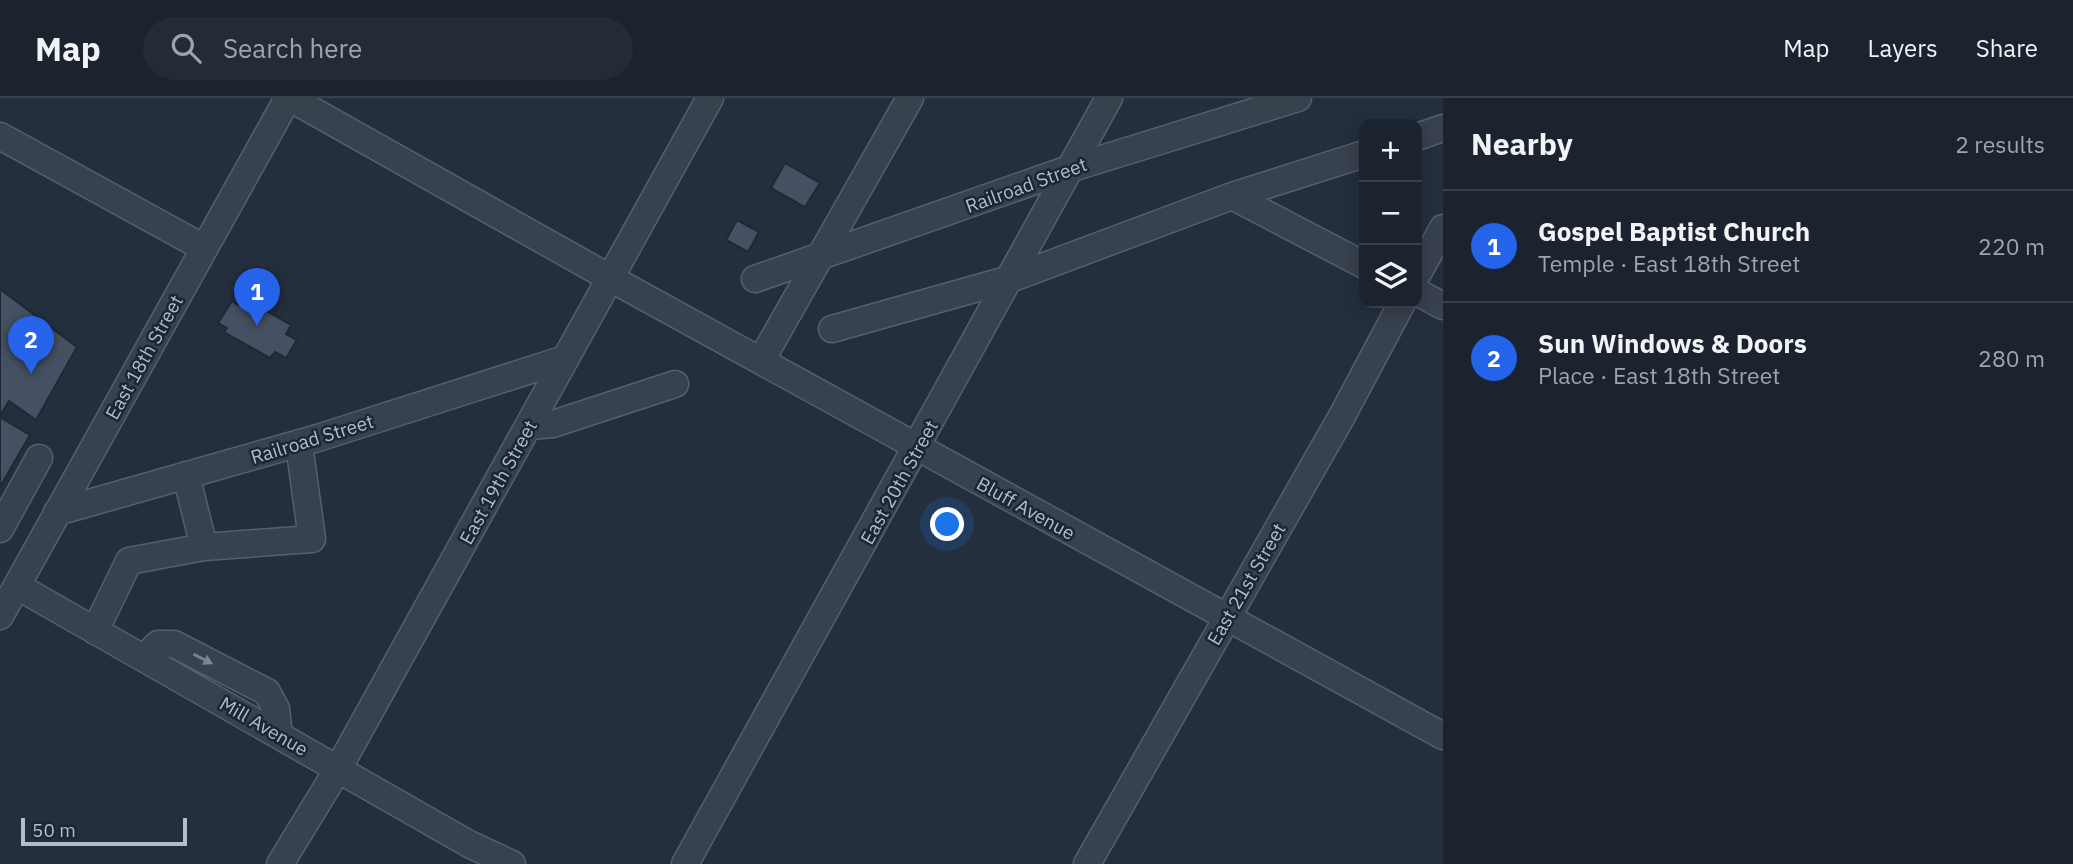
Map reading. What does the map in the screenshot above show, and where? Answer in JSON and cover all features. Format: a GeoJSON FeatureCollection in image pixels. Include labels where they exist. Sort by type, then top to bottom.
{"type":"FeatureCollection","features":[{"type":"Feature","properties":{"kind":"street","name":"East 18th Street"},"geometry":{"type":"LineString","coordinates":[[1,613],[288,98]]}},
{"type":"Feature","properties":{"kind":"street","name":"Bluff Avenue"},"geometry":{"type":"LineString","coordinates":[[288,98],[1443,736]]}},
{"type":"Feature","properties":{"kind":"street","name":"East 19th Street"},"geometry":{"type":"LineString","coordinates":[[280,864],[338,769],[710,98]]}},
{"type":"Feature","properties":{"kind":"street"},"geometry":{"type":"LineString","coordinates":[[762,359],[824,255],[910,98]]}},
{"type":"Feature","properties":{"kind":"street","name":"East 20th Street"},"geometry":{"type":"LineString","coordinates":[[685,864],[918,448],[1109,98]]}},
{"type":"Feature","properties":{"kind":"street","name":"Railroad Street"},"geometry":{"type":"LineString","coordinates":[[755,279],[1069,169],[1298,98]]}},
{"type":"Feature","properties":{"kind":"street"},"geometry":{"type":"LineString","coordinates":[[1422,135],[1443,128]]}},
{"type":"Feature","properties":{"kind":"street"},"geometry":{"type":"LineString","coordinates":[[0,136],[204,248]]}},
{"type":"Feature","properties":{"kind":"street"},"geometry":{"type":"LineString","coordinates":[[832,329],[1010,279],[1232,196],[1359,156]]}},
{"type":"Feature","properties":{"kind":"street"},"geometry":{"type":"LineString","coordinates":[[1232,196],[1359,262]]}},
{"type":"Feature","properties":{"kind":"street"},"geometry":{"type":"LineString","coordinates":[[1422,266],[1443,228]]}},
{"type":"Feature","properties":{"kind":"street"},"geometry":{"type":"LineString","coordinates":[[1422,295],[1443,306]]}},
{"type":"Feature","properties":{"kind":"street","name":"East 21st Street"},"geometry":{"type":"LineString","coordinates":[[1087,864],[1342,416],[1399,308]]}},
{"type":"Feature","properties":{"kind":"street","name":"Railroad Street"},"geometry":{"type":"LineString","coordinates":[[57,512],[299,444],[565,359]]}},
{"type":"Feature","properties":{"kind":"street"},"geometry":{"type":"LineString","coordinates":[[530,426],[553,424],[675,384]]}},
{"type":"Feature","properties":{"kind":"street"},"geometry":{"type":"LineString","coordinates":[[94,631],[129,561],[204,547],[312,539],[299,444]]}},
{"type":"Feature","properties":{"kind":"street"},"geometry":{"type":"LineString","coordinates":[[0,528],[39,458]]}},
{"type":"Feature","properties":{"kind":"street"},"geometry":{"type":"LineString","coordinates":[[187,475],[204,547]]}},
{"type":"Feature","properties":{"kind":"street"},"geometry":{"type":"LineString","coordinates":[[0,534],[40,544]]}},
{"type":"Feature","properties":{"kind":"street","name":"Mill Avenue"},"geometry":{"type":"LineString","coordinates":[[17,586],[494,860]]}},
{"type":"Feature","properties":{"kind":"building"},"geometry":{"type":"Polygon","coordinates":[[[785,163],[820,183],[805,207],[771,188],[785,163]]]}},
{"type":"Feature","properties":{"kind":"building"},"geometry":{"type":"Polygon","coordinates":[[[737,220],[759,232],[748,252],[726,240],[737,220]]]}},
{"type":"Feature","properties":{"kind":"building"},"geometry":{"type":"Polygon","coordinates":[[[0,289],[77,347],[36,420],[9,401],[0,416],[0,289]]]}},
{"type":"Feature","properties":{"kind":"building"},"geometry":{"type":"Polygon","coordinates":[[[242,297],[291,325],[286,334],[297,340],[286,358],[275,352],[270,358],[224,332],[227,328],[218,323],[232,301],[238,305],[242,297]]]}},
{"type":"Feature","properties":{"kind":"building"},"geometry":{"type":"Polygon","coordinates":[[[0,417],[30,435],[0,487],[0,417]]]}},
{"type":"Feature","properties":{"kind":"place","name":"Gospel Baptist Church"},"geometry":{"type":"Point","coordinates":[257,326]}},
{"type":"Feature","properties":{"kind":"place","name":"Sun Windows & Doors"},"geometry":{"type":"Point","coordinates":[31,374]}}]}
